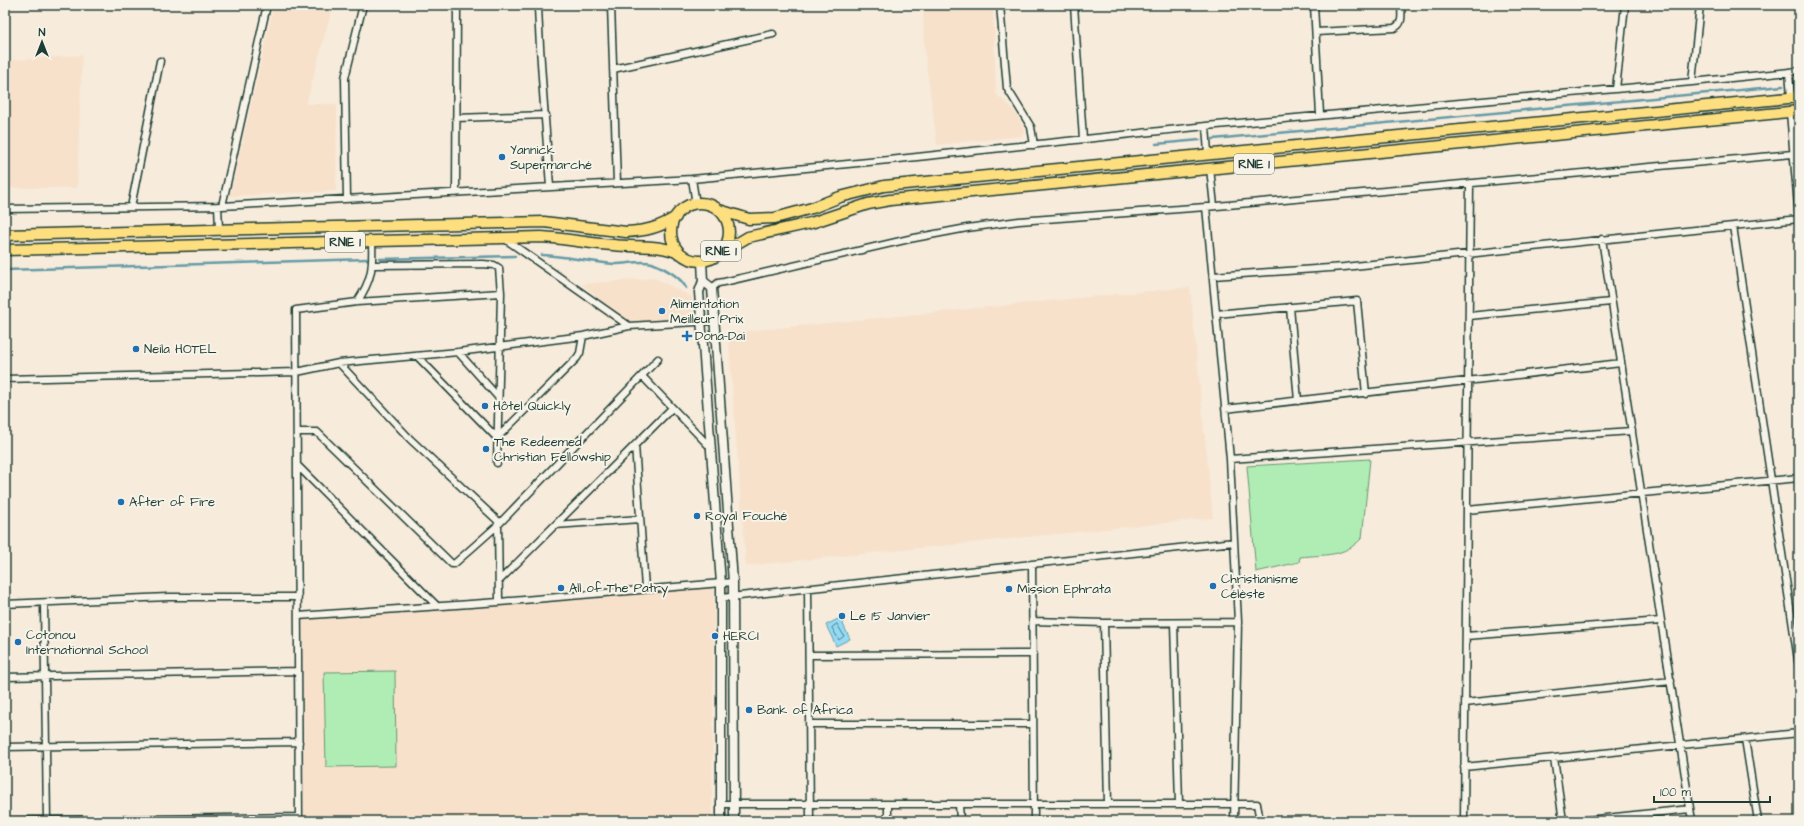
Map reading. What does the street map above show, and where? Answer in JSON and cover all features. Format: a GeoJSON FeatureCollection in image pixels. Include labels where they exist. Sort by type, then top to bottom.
{"type":"FeatureCollection","features":[{"type":"Feature","properties":{"kind":"highway","name":"RNIE 1"},"geometry":{"type":"LineString","coordinates":[[5,235],[544,222],[636,232],[656,228],[676,216],[684,208],[696,204],[708,204],[719,210],[749,219],[775,218],[812,208],[840,197],[884,186],[1208,153],[1795,97]]}},
{"type":"Feature","properties":{"kind":"highway","name":"RNIE 1"},"geometry":{"type":"LineString","coordinates":[[5,250],[541,237],[568,238],[615,246],[651,246],[670,249],[691,259],[702,261],[719,254],[748,237],[811,224],[868,204],[1210,168],[1794,112]]}},
{"type":"Feature","properties":{"kind":"highway","name":"RNIE 1"},"geometry":{"type":"LineString","coordinates":[[719,210],[726,220],[729,231],[727,243],[719,254]]}},
{"type":"Feature","properties":{"kind":"highway","name":"RNIE 1"},"geometry":{"type":"LineString","coordinates":[[676,216],[671,228],[672,237],[675,246],[683,255]]}},
{"type":"Feature","properties":{"kind":"street"},"geometry":{"type":"LineString","coordinates":[[218,229],[220,206],[267,5]]}},
{"type":"Feature","properties":{"kind":"street"},"geometry":{"type":"LineString","coordinates":[[347,199],[345,78],[363,5]]}},
{"type":"Feature","properties":{"kind":"street"},"geometry":{"type":"LineString","coordinates":[[456,193],[457,5]]}},
{"type":"Feature","properties":{"kind":"street"},"geometry":{"type":"LineString","coordinates":[[538,5],[539,49],[546,115],[550,187]]}},
{"type":"Feature","properties":{"kind":"street"},"geometry":{"type":"LineString","coordinates":[[611,5],[617,183]]}},
{"type":"Feature","properties":{"kind":"street"},"geometry":{"type":"LineString","coordinates":[[1000,5],[1007,88],[1031,127],[1034,145]]}},
{"type":"Feature","properties":{"kind":"street"},"geometry":{"type":"LineString","coordinates":[[1079,5],[1074,5],[1082,139]]}},
{"type":"Feature","properties":{"kind":"street"},"geometry":{"type":"LineString","coordinates":[[1314,5],[1320,115]]}},
{"type":"Feature","properties":{"kind":"street"},"geometry":{"type":"LineString","coordinates":[[1316,32],[1394,28],[1399,26],[1401,22],[1401,5]]}},
{"type":"Feature","properties":{"kind":"street"},"geometry":{"type":"LineString","coordinates":[[1616,89],[1625,5]]}},
{"type":"Feature","properties":{"kind":"street"},"geometry":{"type":"LineString","coordinates":[[1692,82],[1700,5]]}},
{"type":"Feature","properties":{"kind":"street"},"geometry":{"type":"LineString","coordinates":[[613,69],[773,34]]}},
{"type":"Feature","properties":{"kind":"street"},"geometry":{"type":"LineString","coordinates":[[131,207],[160,61]]}},
{"type":"Feature","properties":{"kind":"street"},"geometry":{"type":"LineString","coordinates":[[5,209],[220,206],[692,179],[1034,145],[1206,126],[1799,71]]}},
{"type":"Feature","properties":{"kind":"street"},"geometry":{"type":"LineString","coordinates":[[1789,72],[1795,97]]}},
{"type":"Feature","properties":{"kind":"street"},"geometry":{"type":"LineString","coordinates":[[1213,276],[1344,267],[1799,219],[1792,154],[1794,112]]}},
{"type":"Feature","properties":{"kind":"street"},"geometry":{"type":"LineString","coordinates":[[456,118],[546,115]]}},
{"type":"Feature","properties":{"kind":"street"},"geometry":{"type":"LineString","coordinates":[[1206,126],[1208,153]]}},
{"type":"Feature","properties":{"kind":"street"},"geometry":{"type":"LineString","coordinates":[[712,288],[718,283],[840,254],[967,228],[1073,216],[1206,207],[1792,154]]}},
{"type":"Feature","properties":{"kind":"street"},"geometry":{"type":"LineString","coordinates":[[1210,168],[1214,206]]}},
{"type":"Feature","properties":{"kind":"street"},"geometry":{"type":"LineString","coordinates":[[692,179],[696,204]]}},
{"type":"Feature","properties":{"kind":"street"},"geometry":{"type":"LineString","coordinates":[[1464,821],[1470,183]]}},
{"type":"Feature","properties":{"kind":"street"},"geometry":{"type":"LineString","coordinates":[[1206,207],[1230,459],[1238,622],[1234,821]]}},
{"type":"Feature","properties":{"kind":"street"},"geometry":{"type":"LineString","coordinates":[[1733,226],[1799,667]]}},
{"type":"Feature","properties":{"kind":"street"},"geometry":{"type":"LineString","coordinates":[[504,238],[629,326]]}},
{"type":"Feature","properties":{"kind":"street"},"geometry":{"type":"LineString","coordinates":[[1602,240],[1692,821]]}},
{"type":"Feature","properties":{"kind":"street"},"geometry":{"type":"LineString","coordinates":[[357,302],[368,287],[373,266],[372,241]]}},
{"type":"Feature","properties":{"kind":"street"},"geometry":{"type":"LineString","coordinates":[[702,261],[703,281],[699,292],[720,583],[721,821]]}},
{"type":"Feature","properties":{"kind":"street"},"geometry":{"type":"LineString","coordinates":[[373,266],[494,265],[499,268],[501,292],[498,347],[497,463]]}},
{"type":"Feature","properties":{"kind":"street"},"geometry":{"type":"LineString","coordinates":[[703,281],[712,288]]}},
{"type":"Feature","properties":{"kind":"street"},"geometry":{"type":"LineString","coordinates":[[712,288],[713,321],[733,582],[734,821]]}},
{"type":"Feature","properties":{"kind":"street"},"geometry":{"type":"LineString","coordinates":[[5,820],[299,819],[296,310],[357,302],[501,292]]}},
{"type":"Feature","properties":{"kind":"street"},"geometry":{"type":"LineString","coordinates":[[1216,314],[1358,301],[1366,394]]}},
{"type":"Feature","properties":{"kind":"street"},"geometry":{"type":"LineString","coordinates":[[1468,316],[1611,302]]}},
{"type":"Feature","properties":{"kind":"street"},"geometry":{"type":"LineString","coordinates":[[1290,308],[1298,401]]}},
{"type":"Feature","properties":{"kind":"street"},"geometry":{"type":"LineString","coordinates":[[5,379],[296,372],[339,363],[458,352],[583,336],[629,326],[713,321]]}},
{"type":"Feature","properties":{"kind":"street"},"geometry":{"type":"LineString","coordinates":[[497,438],[577,358],[580,353],[583,336]]}},
{"type":"Feature","properties":{"kind":"street"},"geometry":{"type":"LineString","coordinates":[[458,352],[498,397]]}},
{"type":"Feature","properties":{"kind":"street"},"geometry":{"type":"LineString","coordinates":[[417,356],[497,438]]}},
{"type":"Feature","properties":{"kind":"street"},"geometry":{"type":"LineString","coordinates":[[297,432],[317,432],[452,564],[456,564],[498,525],[658,359]]}},
{"type":"Feature","properties":{"kind":"street"},"geometry":{"type":"LineString","coordinates":[[339,363],[410,439],[498,521],[499,602]]}},
{"type":"Feature","properties":{"kind":"street"},"geometry":{"type":"LineString","coordinates":[[1225,409],[1366,394],[1621,363]]}},
{"type":"Feature","properties":{"kind":"street"},"geometry":{"type":"LineString","coordinates":[[642,376],[710,447]]}},
{"type":"Feature","properties":{"kind":"street"},"geometry":{"type":"LineString","coordinates":[[499,581],[672,408]]}},
{"type":"Feature","properties":{"kind":"street"},"geometry":{"type":"LineString","coordinates":[[1230,459],[1632,431]]}},
{"type":"Feature","properties":{"kind":"street"},"geometry":{"type":"LineString","coordinates":[[635,445],[645,588]]}},
{"type":"Feature","properties":{"kind":"street"},"geometry":{"type":"LineString","coordinates":[[297,465],[437,606]]}},
{"type":"Feature","properties":{"kind":"street"},"geometry":{"type":"LineString","coordinates":[[1467,510],[1799,478]]}},
{"type":"Feature","properties":{"kind":"street"},"geometry":{"type":"LineString","coordinates":[[555,525],[640,519]]}},
{"type":"Feature","properties":{"kind":"street"},"geometry":{"type":"LineString","coordinates":[[720,598],[1234,542]]}},
{"type":"Feature","properties":{"kind":"street"},"geometry":{"type":"LineString","coordinates":[[1032,564],[1034,821]]}},
{"type":"Feature","properties":{"kind":"street"},"geometry":{"type":"LineString","coordinates":[[298,616],[499,602],[645,588],[733,582]]}},
{"type":"Feature","properties":{"kind":"street"},"geometry":{"type":"LineString","coordinates":[[808,588],[810,821]]}},
{"type":"Feature","properties":{"kind":"street"},"geometry":{"type":"LineString","coordinates":[[5,604],[168,597],[298,597]]}},
{"type":"Feature","properties":{"kind":"street"},"geometry":{"type":"LineString","coordinates":[[44,603],[47,820]]}},
{"type":"Feature","properties":{"kind":"street"},"geometry":{"type":"LineString","coordinates":[[1033,620],[1104,623],[1238,622]]}},
{"type":"Feature","properties":{"kind":"street"},"geometry":{"type":"LineString","coordinates":[[1466,636],[1661,621]]}},
{"type":"Feature","properties":{"kind":"street"},"geometry":{"type":"LineString","coordinates":[[1104,623],[1108,804]]}},
{"type":"Feature","properties":{"kind":"street"},"geometry":{"type":"LineString","coordinates":[[1174,623],[1178,804]]}},
{"type":"Feature","properties":{"kind":"street"},"geometry":{"type":"LineString","coordinates":[[809,655],[1033,654]]}},
{"type":"Feature","properties":{"kind":"street"},"geometry":{"type":"LineString","coordinates":[[5,677],[298,671]]}},
{"type":"Feature","properties":{"kind":"street"},"geometry":{"type":"LineString","coordinates":[[1465,703],[1671,681]]}},
{"type":"Feature","properties":{"kind":"street"},"geometry":{"type":"LineString","coordinates":[[809,724],[1033,724]]}},
{"type":"Feature","properties":{"kind":"street"},"geometry":{"type":"LineString","coordinates":[[1464,767],[1745,738],[1799,734]]}},
{"type":"Feature","properties":{"kind":"street"},"geometry":{"type":"LineString","coordinates":[[1745,738],[1758,821]]}},
{"type":"Feature","properties":{"kind":"street"},"geometry":{"type":"LineString","coordinates":[[5,747],[299,742]]}},
{"type":"Feature","properties":{"kind":"street"},"geometry":{"type":"LineString","coordinates":[[1554,758],[1563,821]]}},
{"type":"Feature","properties":{"kind":"street"},"geometry":{"type":"LineString","coordinates":[[721,804],[1257,804],[1260,821]]}},
{"type":"Feature","properties":{"kind":"street"},"geometry":{"type":"LineString","coordinates":[[888,804],[888,821]]}},
{"type":"Feature","properties":{"kind":"street"},"geometry":{"type":"LineString","coordinates":[[959,804],[960,821]]}},
{"type":"Feature","properties":{"kind":"street"},"geometry":{"type":"LineString","coordinates":[[1578,821],[1690,809]]}},
{"type":"Feature","properties":{"kind":"shaded area"},"geometry":{"type":"Polygon","coordinates":[[[274,5],[333,5],[306,104],[337,104],[336,191],[230,196],[274,5]]]}},
{"type":"Feature","properties":{"kind":"shaded area"},"geometry":{"type":"Polygon","coordinates":[[[923,5],[993,5],[996,94],[1012,108],[1018,117],[1025,132],[1021,136],[937,145],[924,46],[923,5]]]}},
{"type":"Feature","properties":{"kind":"shaded area"},"geometry":{"type":"Polygon","coordinates":[[[82,55],[77,188],[10,188],[5,155],[5,61],[82,55]]]}},
{"type":"Feature","properties":{"kind":"shaded area"},"geometry":{"type":"Polygon","coordinates":[[[655,278],[692,297],[694,319],[627,323],[582,284],[655,278]]]}},
{"type":"Feature","properties":{"kind":"shaded area"},"geometry":{"type":"Polygon","coordinates":[[[1190,287],[1213,518],[746,566],[728,333],[1190,287]]]}},
{"type":"Feature","properties":{"kind":"shaded area"},"geometry":{"type":"Polygon","coordinates":[[[714,585],[712,821],[304,821],[303,619],[714,585]]]}},
{"type":"Feature","properties":{"kind":"green space"},"geometry":{"type":"Polygon","coordinates":[[[1370,459],[1362,538],[1348,549],[1341,552],[1300,557],[1299,562],[1256,572],[1247,466],[1370,459]]]}},
{"type":"Feature","properties":{"kind":"green space"},"geometry":{"type":"Polygon","coordinates":[[[395,671],[396,766],[326,767],[324,672],[395,671]]]}},
{"type":"Feature","properties":{"kind":"water"},"geometry":{"type":"Polygon","coordinates":[[[840,618],[850,639],[836,646],[826,625],[840,618]]]}},
{"type":"Feature","properties":{"kind":"waterway"},"geometry":{"type":"LineString","coordinates":[[1213,139],[1783,86]]}},
{"type":"Feature","properties":{"kind":"waterway"},"geometry":{"type":"LineString","coordinates":[[1156,144],[1200,140]]}},
{"type":"Feature","properties":{"kind":"waterway"},"geometry":{"type":"LineString","coordinates":[[542,255],[615,264],[648,262],[661,267],[676,276],[686,288]]}},
{"type":"Feature","properties":{"kind":"waterway"},"geometry":{"type":"LineString","coordinates":[[380,259],[515,256]]}},
{"type":"Feature","properties":{"kind":"waterway"},"geometry":{"type":"LineString","coordinates":[[5,270],[368,259]]}},
{"type":"Feature","properties":{"kind":"place","name":"Yannick Supermarché"},"geometry":{"type":"Point","coordinates":[502,157]}},
{"type":"Feature","properties":{"kind":"place","name":"Alimentation Meilleur Prix"},"geometry":{"type":"Point","coordinates":[662,311]}},
{"type":"Feature","properties":{"kind":"place","name":"Dona-Dai"},"geometry":{"type":"Point","coordinates":[687,336]}},
{"type":"Feature","properties":{"kind":"place","name":"Neila HOTEL"},"geometry":{"type":"Point","coordinates":[136,349]}},
{"type":"Feature","properties":{"kind":"place","name":"Hôtel Quickly"},"geometry":{"type":"Point","coordinates":[485,406]}},
{"type":"Feature","properties":{"kind":"place","name":"The Redeemed Christian Fellowship"},"geometry":{"type":"Point","coordinates":[486,449]}},
{"type":"Feature","properties":{"kind":"place","name":"After of Fire"},"geometry":{"type":"Point","coordinates":[121,502]}},
{"type":"Feature","properties":{"kind":"place","name":"Royal Fouché"},"geometry":{"type":"Point","coordinates":[697,516]}},
{"type":"Feature","properties":{"kind":"place","name":"Christianisme Célèste"},"geometry":{"type":"Point","coordinates":[1213,586]}},
{"type":"Feature","properties":{"kind":"place","name":"All of The Patry"},"geometry":{"type":"Point","coordinates":[561,588]}},
{"type":"Feature","properties":{"kind":"place","name":"Mission Ephrata"},"geometry":{"type":"Point","coordinates":[1009,589]}},
{"type":"Feature","properties":{"kind":"place","name":"Le 15 Janvier"},"geometry":{"type":"Point","coordinates":[842,616]}},
{"type":"Feature","properties":{"kind":"place","name":"HERCI"},"geometry":{"type":"Point","coordinates":[715,636]}},
{"type":"Feature","properties":{"kind":"place","name":"Cotonou Internationnal School"},"geometry":{"type":"Point","coordinates":[18,642]}},
{"type":"Feature","properties":{"kind":"place","name":"Bank of Africa"},"geometry":{"type":"Point","coordinates":[749,710]}}]}
